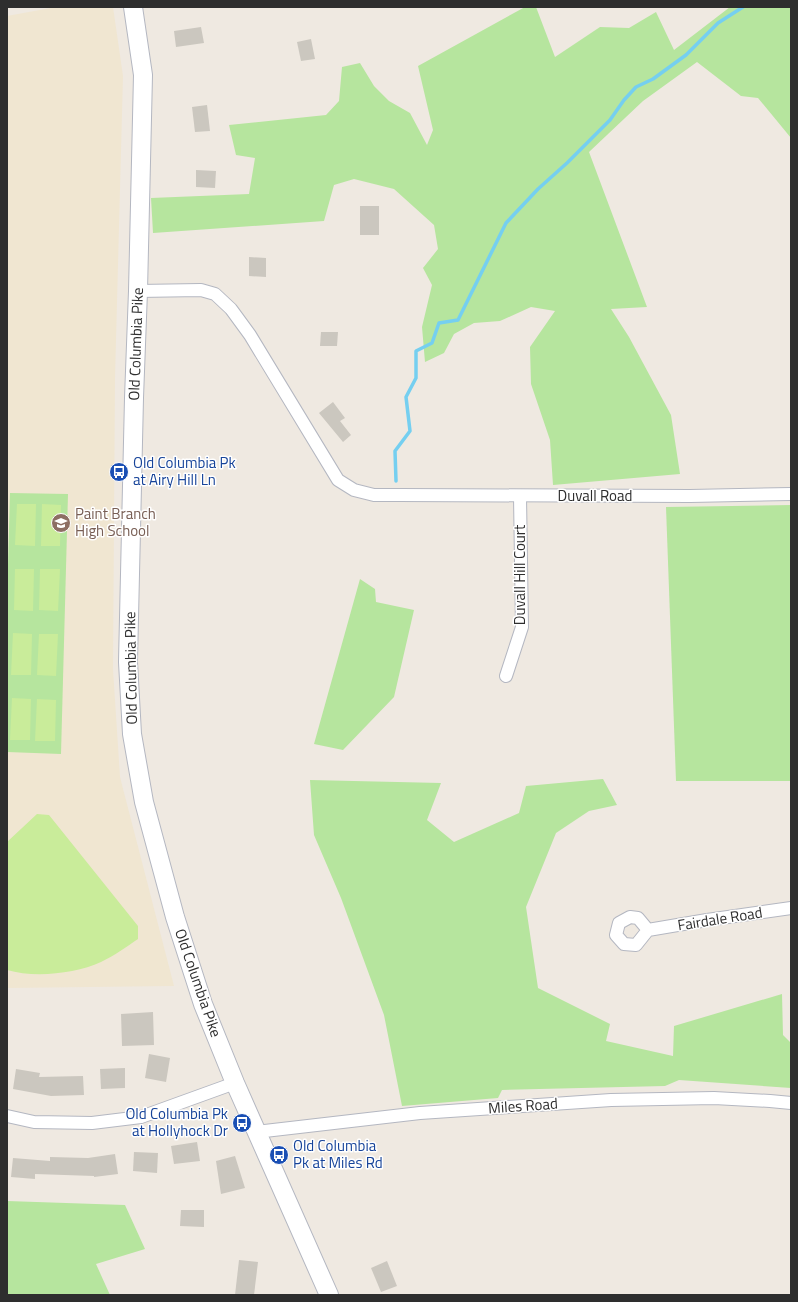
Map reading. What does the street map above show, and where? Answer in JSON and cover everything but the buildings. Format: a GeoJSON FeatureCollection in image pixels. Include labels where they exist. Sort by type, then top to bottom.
{"type":"FeatureCollection","features":[{"type":"Feature","properties":{"kind":"main road","name":"Old Columbia Pike"},"geometry":{"type":"LineString","coordinates":[[133,7],[143,75],[128,662],[132,734],[144,802],[175,917],[203,1004],[256,1132],[328,1295]]}},
{"type":"Feature","properties":{"kind":"street","name":"Duvall Road"},"geometry":{"type":"LineString","coordinates":[[138,291],[201,290],[215,294],[231,309],[250,335],[338,480],[354,490],[374,495],[690,496],[791,494]]}},
{"type":"Feature","properties":{"kind":"street","name":"Duvall Hill Court"},"geometry":{"type":"LineString","coordinates":[[506,676],[522,627],[520,496]]}},
{"type":"Feature","properties":{"kind":"street","name":"Fairdale Road"},"geometry":{"type":"LineString","coordinates":[[648,930],[791,908]]}},
{"type":"Feature","properties":{"kind":"street"},"geometry":{"type":"LineString","coordinates":[[7,1116],[34,1122],[92,1123],[141,1117],[235,1083]]}},
{"type":"Feature","properties":{"kind":"street","name":"Miles Road"},"geometry":{"type":"LineString","coordinates":[[256,1132],[420,1113],[611,1100],[714,1098],[770,1100],[791,1103]]}},
{"type":"Feature","properties":{"kind":"shaded area","name":"Paint Branch High School"},"geometry":{"type":"Polygon","coordinates":[[[56,7],[113,7],[123,76],[115,378],[113,669],[120,777],[174,986],[7,988],[7,16],[56,7]]]}},
{"type":"Feature","properties":{"kind":"green space"},"geometry":{"type":"Polygon","coordinates":[[[525,7],[536,7],[555,57],[600,27],[629,28],[656,12],[674,50],[730,7],[791,7],[791,138],[758,98],[741,96],[697,62],[643,101],[589,152],[647,307],[611,309],[629,337],[671,415],[680,474],[553,485],[550,440],[531,384],[530,347],[555,311],[531,307],[500,321],[474,323],[454,334],[444,353],[425,362],[422,327],[432,285],[423,268],[438,249],[434,225],[394,189],[354,179],[334,185],[324,221],[153,233],[151,198],[249,194],[255,158],[236,155],[229,125],[326,115],[339,101],[342,67],[360,63],[374,86],[389,101],[410,113],[427,145],[433,130],[418,66],[525,7]]]}},
{"type":"Feature","properties":{"kind":"green space"},"geometry":{"type":"Polygon","coordinates":[[[10,493],[68,494],[61,754],[7,752],[7,601],[10,493]]]}},
{"type":"Feature","properties":{"kind":"green space"},"geometry":{"type":"Polygon","coordinates":[[[17,504],[36,504],[35,546],[15,545],[17,504]]]}},
{"type":"Feature","properties":{"kind":"green space"},"geometry":{"type":"Polygon","coordinates":[[[42,504],[61,505],[60,546],[41,546],[42,504]]]}},
{"type":"Feature","properties":{"kind":"green space"},"geometry":{"type":"Polygon","coordinates":[[[791,505],[791,781],[676,781],[666,507],[791,505]]]}},
{"type":"Feature","properties":{"kind":"green space"},"geometry":{"type":"Polygon","coordinates":[[[15,569],[34,569],[33,611],[14,610],[15,569]]]}},
{"type":"Feature","properties":{"kind":"green space"},"geometry":{"type":"Polygon","coordinates":[[[40,569],[60,569],[58,611],[39,610],[40,569]]]}},
{"type":"Feature","properties":{"kind":"green space"},"geometry":{"type":"Polygon","coordinates":[[[360,579],[375,589],[376,602],[414,610],[394,697],[343,750],[314,744],[360,579]]]}},
{"type":"Feature","properties":{"kind":"green space"},"geometry":{"type":"Polygon","coordinates":[[[13,633],[32,634],[31,675],[11,675],[13,633]]]}},
{"type":"Feature","properties":{"kind":"green space"},"geometry":{"type":"Polygon","coordinates":[[[39,634],[58,634],[56,676],[37,675],[39,634]]]}},
{"type":"Feature","properties":{"kind":"green space"},"geometry":{"type":"Polygon","coordinates":[[[12,698],[31,699],[30,740],[10,740],[12,698]]]}},
{"type":"Feature","properties":{"kind":"green space"},"geometry":{"type":"Polygon","coordinates":[[[37,699],[56,700],[55,741],[35,741],[37,699]]]}},
{"type":"Feature","properties":{"kind":"green space"},"geometry":{"type":"Polygon","coordinates":[[[603,779],[617,805],[589,811],[556,833],[526,907],[538,988],[610,1024],[606,1041],[673,1056],[674,1026],[782,994],[783,1035],[791,1043],[791,1088],[679,1080],[665,1086],[502,1090],[498,1098],[402,1106],[384,1015],[341,898],[314,835],[310,780],[441,783],[427,820],[454,842],[519,813],[526,786],[603,779]]]}},
{"type":"Feature","properties":{"kind":"green space"},"geometry":{"type":"Polygon","coordinates":[[[37,814],[49,815],[138,926],[138,939],[111,957],[91,966],[54,974],[29,974],[7,970],[7,842],[37,814]]]}},
{"type":"Feature","properties":{"kind":"green space"},"geometry":{"type":"Polygon","coordinates":[[[7,1201],[125,1205],[145,1249],[96,1264],[110,1295],[7,1295],[7,1201]]]}},
{"type":"Feature","properties":{"kind":"waterway"},"geometry":{"type":"LineString","coordinates":[[396,481],[395,451],[410,431],[406,397],[416,378],[416,351],[432,343],[439,323],[458,320],[506,223],[538,189],[567,163],[610,120],[624,100],[636,87],[653,79],[686,55],[718,23],[743,7]]}},
{"type":"Feature","properties":{"kind":"place","name":"Old Columbia Pk at Airy Hill Ln"},"geometry":{"type":"Point","coordinates":[119,472]}},
{"type":"Feature","properties":{"kind":"place","name":"Paint Branch High School"},"geometry":{"type":"Point","coordinates":[61,523]}},
{"type":"Feature","properties":{"kind":"place","name":"Old Columbia Pk at Hollyhock Dr"},"geometry":{"type":"Point","coordinates":[242,1123]}},
{"type":"Feature","properties":{"kind":"place","name":"Old Columbia Pk at Miles Rd"},"geometry":{"type":"Point","coordinates":[279,1155]}}]}
